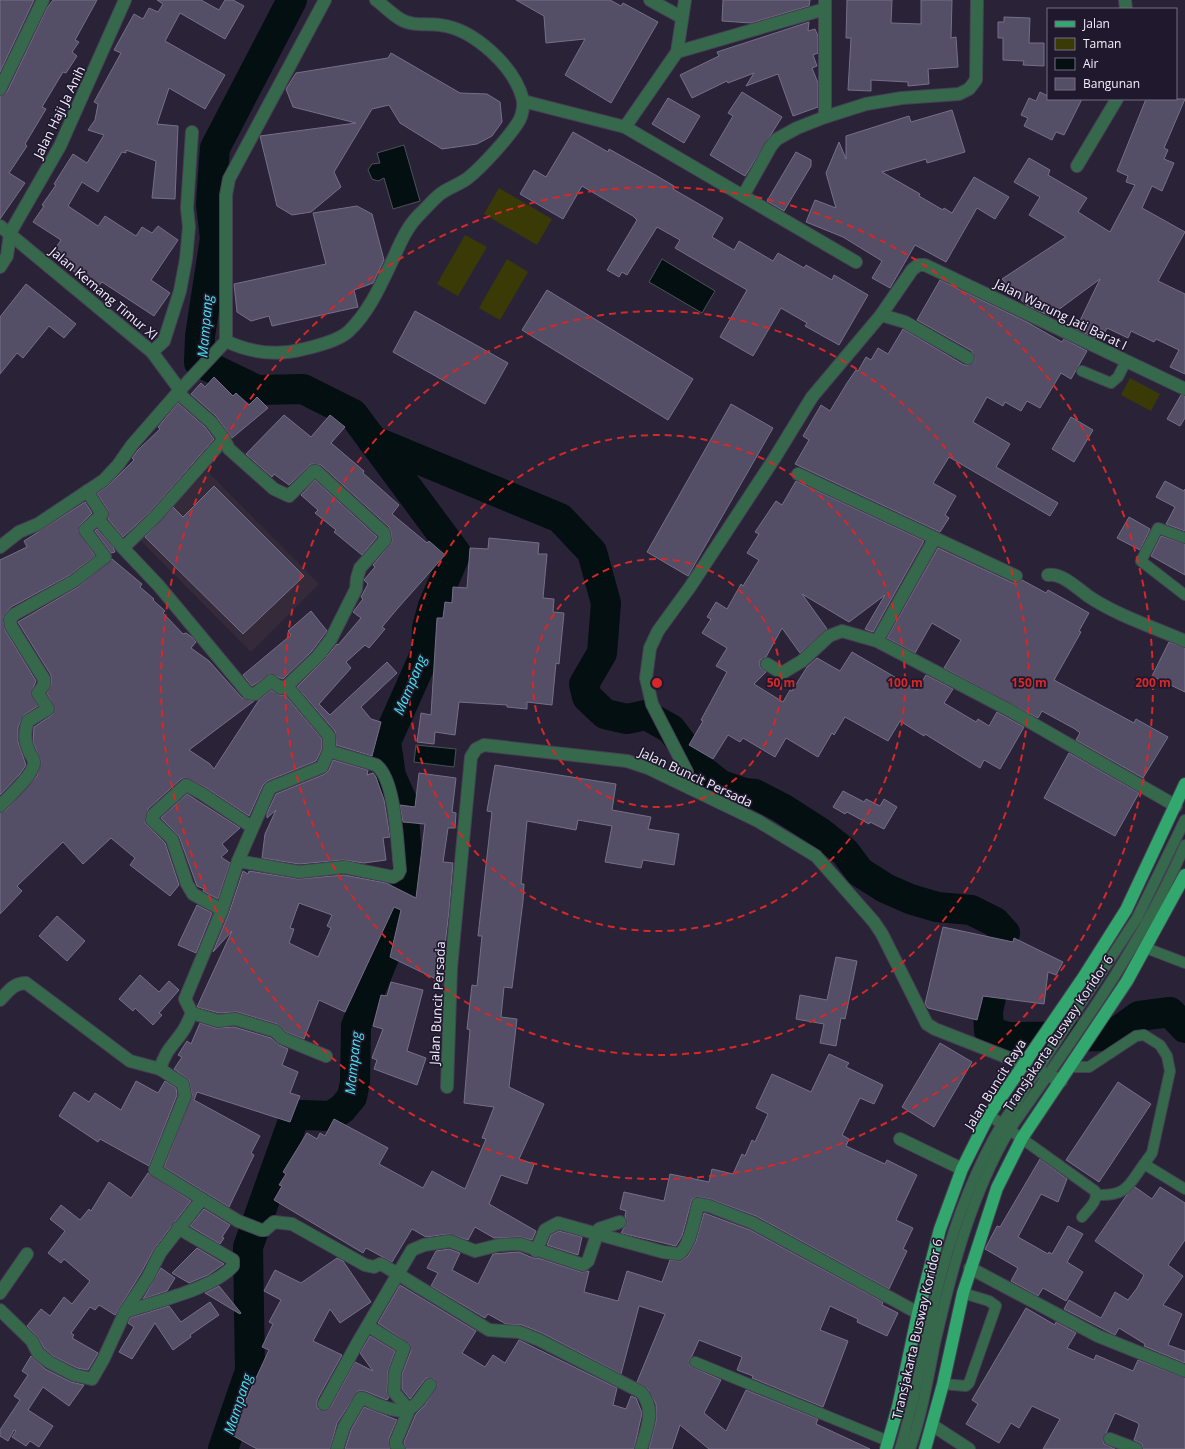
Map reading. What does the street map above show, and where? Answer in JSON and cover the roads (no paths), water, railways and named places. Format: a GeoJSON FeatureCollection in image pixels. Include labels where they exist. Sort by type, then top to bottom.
{"type":"FeatureCollection","features":[{"type":"Feature","properties":{"kind":"main road","name":"Jalan Buncit Raya"},"geometry":{"type":"LineString","coordinates":[[887,1445],[898,1407],[918,1313],[940,1229],[962,1169],[989,1115],[1037,1044],[1058,1016],[1126,910],[1185,784]]}},
{"type":"Feature","properties":{"kind":"main road"},"geometry":{"type":"LineString","coordinates":[[925,1449],[943,1384],[963,1292],[996,1188],[1022,1138],[1103,1018],[1182,890],[1185,875]]}},
{"type":"Feature","properties":{"kind":"street"},"geometry":{"type":"LineString","coordinates":[[0,88],[43,0]]}},
{"type":"Feature","properties":{"kind":"street","name":"Jalan Haji Ja Anih"},"geometry":{"type":"LineString","coordinates":[[10,233],[60,146],[125,0]]}},
{"type":"Feature","properties":{"kind":"street"},"geometry":{"type":"LineString","coordinates":[[0,547],[19,532],[38,524],[104,480],[118,466],[132,445],[177,389],[190,379],[226,341],[226,195],[229,179],[325,0]]}},
{"type":"Feature","properties":{"kind":"street"},"geometry":{"type":"LineString","coordinates":[[226,341],[256,353],[294,352],[321,345],[349,332],[366,309],[381,284],[404,235],[415,218],[439,195],[468,178],[502,142],[520,119],[523,101],[515,80],[503,62],[487,47],[462,32],[441,24],[415,24],[401,20],[376,0]]}},
{"type":"Feature","properties":{"kind":"street"},"geometry":{"type":"LineString","coordinates":[[650,0],[681,17]]}},
{"type":"Feature","properties":{"kind":"street"},"geometry":{"type":"LineString","coordinates":[[625,127],[677,52],[681,17],[685,0]]}},
{"type":"Feature","properties":{"kind":"street"},"geometry":{"type":"LineString","coordinates":[[743,196],[771,146],[777,139],[825,116],[866,104],[902,98],[959,94],[969,89],[976,80],[977,0]]}},
{"type":"Feature","properties":{"kind":"street"},"geometry":{"type":"LineString","coordinates":[[677,52],[825,5],[825,116]]}},
{"type":"Feature","properties":{"kind":"street"},"geometry":{"type":"LineString","coordinates":[[1077,166],[1116,100]]}},
{"type":"Feature","properties":{"kind":"street"},"geometry":{"type":"LineString","coordinates":[[523,101],[625,127],[856,262]]}},
{"type":"Feature","properties":{"kind":"street"},"geometry":{"type":"LineString","coordinates":[[152,352],[164,341],[180,291],[186,259],[190,227],[187,208],[192,132]]}},
{"type":"Feature","properties":{"kind":"street","name":"Jalan Kemang Timur XI"},"geometry":{"type":"LineString","coordinates":[[0,226],[152,352],[177,389],[211,422],[224,439],[229,449],[274,490],[289,496],[314,471],[319,473],[384,533],[385,540],[360,568],[356,589],[331,639],[318,656],[287,686]]}},
{"type":"Feature","properties":{"kind":"street"},"geometry":{"type":"LineString","coordinates":[[0,268],[6,256],[10,233]]}},
{"type":"Feature","properties":{"kind":"street","name":"Jalan Warung Jati Barat I"},"geometry":{"type":"LineString","coordinates":[[882,315],[912,270],[918,266],[925,265],[1185,389]]}},
{"type":"Feature","properties":{"kind":"street"},"geometry":{"type":"LineString","coordinates":[[687,772],[652,704],[646,678],[650,648],[658,631],[690,587],[766,472],[812,397],[882,315],[905,322],[968,358]]}},
{"type":"Feature","properties":{"kind":"street"},"geometry":{"type":"LineString","coordinates":[[123,548],[160,512],[224,439]]}},
{"type":"Feature","properties":{"kind":"street"},"geometry":{"type":"LineString","coordinates":[[798,474],[1016,576]]}},
{"type":"Feature","properties":{"kind":"street"},"geometry":{"type":"LineString","coordinates":[[0,806],[21,785],[34,766],[34,760],[29,752],[24,736],[28,721],[48,709],[38,693],[44,686],[44,679],[11,626],[10,619],[16,614],[74,581],[105,557],[85,530],[101,517],[102,511],[87,491]]}},
{"type":"Feature","properties":{"kind":"street"},"geometry":{"type":"LineString","coordinates":[[98,519],[159,586],[248,693],[255,694],[271,680],[281,688],[287,686],[329,736],[328,751],[322,767],[270,788],[238,861],[222,910],[185,999],[192,1013],[218,1021],[235,1019],[275,1031],[282,1038],[326,1056]]}},
{"type":"Feature","properties":{"kind":"street"},"geometry":{"type":"LineString","coordinates":[[877,641],[934,538]]}},
{"type":"Feature","properties":{"kind":"street"},"geometry":{"type":"LineString","coordinates":[[1048,575],[1053,574],[1062,578],[1104,606],[1185,641]]}},
{"type":"Feature","properties":{"kind":"street"},"geometry":{"type":"LineString","coordinates":[[767,664],[782,672],[802,661],[829,636],[842,631],[877,641],[1009,710],[1176,806]]}},
{"type":"Feature","properties":{"kind":"street","name":"Jalan Buncit Persada"},"geometry":{"type":"LineString","coordinates":[[447,1087],[452,968],[471,756],[476,749],[484,745],[627,761],[648,768],[758,821],[816,856],[874,922],[888,942],[927,1024],[935,1029],[1024,1064],[1061,1081]]}},
{"type":"Feature","properties":{"kind":"street"},"geometry":{"type":"LineString","coordinates":[[238,861],[299,872],[344,868],[393,877],[398,874],[400,870],[393,798],[381,768],[376,765],[328,751]]}},
{"type":"Feature","properties":{"kind":"street"},"geometry":{"type":"LineString","coordinates":[[222,910],[193,894],[187,884],[172,839],[152,820],[153,815],[186,785],[201,793],[252,827]]}},
{"type":"Feature","properties":{"kind":"street"},"geometry":{"type":"LineString","coordinates":[[0,1000],[12,986],[18,983],[26,983],[130,1061],[160,1069],[183,1084],[185,1096],[155,1170],[247,1225],[265,1230],[274,1222],[292,1224],[365,1265],[374,1267],[380,1264],[489,1330],[518,1332],[539,1340],[641,1392],[648,1401],[649,1418],[641,1449]]}},
{"type":"Feature","properties":{"kind":"street"},"geometry":{"type":"LineString","coordinates":[[160,1069],[163,1059],[172,1043],[184,1030],[192,1013]]}},
{"type":"Feature","properties":{"kind":"street"},"geometry":{"type":"LineString","coordinates":[[900,1139],[962,1169]]}},
{"type":"Feature","properties":{"kind":"street"},"geometry":{"type":"LineString","coordinates":[[0,1310],[32,1340],[38,1353],[49,1362],[59,1369],[90,1380],[94,1377],[124,1312],[152,1271],[160,1253],[202,1199]]}},
{"type":"Feature","properties":{"kind":"street"},"geometry":{"type":"LineString","coordinates":[[536,1251],[545,1230],[558,1223],[679,1254],[683,1252],[688,1242],[698,1204],[709,1206],[753,1223],[918,1313]]}},
{"type":"Feature","properties":{"kind":"street"},"geometry":{"type":"LineString","coordinates":[[324,1404],[412,1250],[424,1245],[450,1241],[475,1251],[499,1245],[520,1244],[536,1251],[582,1265],[588,1261],[596,1233],[599,1229],[620,1222]]}},
{"type":"Feature","properties":{"kind":"street"},"geometry":{"type":"LineString","coordinates":[[124,1312],[218,1279],[233,1266],[233,1260],[178,1228]]}},
{"type":"Feature","properties":{"kind":"street"},"geometry":{"type":"LineString","coordinates":[[0,1294],[27,1254]]}},
{"type":"Feature","properties":{"kind":"street"},"geometry":{"type":"LineString","coordinates":[[970,1268],[1098,1336],[1185,1371]]}},
{"type":"Feature","properties":{"kind":"street"},"geometry":{"type":"LineString","coordinates":[[368,1326],[404,1348],[395,1372],[394,1392],[409,1410]]}},
{"type":"Feature","properties":{"kind":"street"},"geometry":{"type":"LineString","coordinates":[[337,1449],[344,1427],[361,1398],[399,1410],[409,1410],[416,1406],[430,1385]]}},
{"type":"Feature","properties":{"kind":"street"},"geometry":{"type":"LineString","coordinates":[[399,1449],[396,1441],[409,1410]]}},
{"type":"Feature","properties":{"kind":"street"},"geometry":{"type":"LineString","coordinates":[[932,1425],[969,1449]]}},
{"type":"Feature","properties":{"kind":"street"},"geometry":{"type":"LineString","coordinates":[[1110,1439],[1136,1449]]}},
{"type":"Feature","properties":{"kind":"lane"},"geometry":{"type":"LineString","coordinates":[[1082,371],[1111,383],[1118,377],[1126,361]]}},
{"type":"Feature","properties":{"kind":"lane"},"geometry":{"type":"LineString","coordinates":[[1185,538],[1158,528],[1141,561],[1185,595]]}},
{"type":"Feature","properties":{"kind":"lane","name":"Transjakarta Busway Koridor 6"},"geometry":{"type":"LineString","coordinates":[[900,1449],[911,1416],[941,1276],[958,1218],[985,1152],[1006,1126],[1042,1072],[1052,1047],[1074,1016],[1137,918],[1185,820]]}},
{"type":"Feature","properties":{"kind":"lane","name":"Transjakarta Busway Koridor 6"},"geometry":{"type":"LineString","coordinates":[[1042,1072],[1063,1052],[1085,1019],[1147,920],[1185,845]]}},
{"type":"Feature","properties":{"kind":"lane"},"geometry":{"type":"LineString","coordinates":[[1146,948],[1185,963]]}},
{"type":"Feature","properties":{"kind":"lane"},"geometry":{"type":"LineString","coordinates":[[1069,1067],[1089,1067],[1136,1036],[1144,1035],[1160,1045],[1167,1056],[1170,1071],[1152,1153],[1125,1190],[1112,1196],[1097,1195]]}},
{"type":"Feature","properties":{"kind":"lane"},"geometry":{"type":"LineString","coordinates":[[989,1115],[1095,1191],[1097,1195],[1096,1200],[1082,1217]]}},
{"type":"Feature","properties":{"kind":"lane","name":"Transjakarta Busway Koridor 6"},"geometry":{"type":"LineString","coordinates":[[910,1449],[920,1416],[940,1324],[960,1246],[977,1195],[996,1153],[1006,1126]]}},
{"type":"Feature","properties":{"kind":"lane"},"geometry":{"type":"LineString","coordinates":[[1144,1164],[1185,1189]]}},
{"type":"Feature","properties":{"kind":"lane"},"geometry":{"type":"LineString","coordinates":[[943,1384],[966,1386],[969,1383],[996,1306],[989,1301],[963,1292]]}},
{"type":"Feature","properties":{"kind":"lane"},"geometry":{"type":"LineString","coordinates":[[695,1362],[887,1445]]}},
{"type":"Feature","properties":{"kind":"water"},"geometry":{"type":"Polygon","coordinates":[[[404,145],[420,201],[393,209],[384,178],[378,181],[372,179],[368,170],[372,164],[380,163],[377,153],[404,145]]]}},
{"type":"Feature","properties":{"kind":"water"},"geometry":{"type":"Polygon","coordinates":[[[662,259],[715,291],[702,313],[649,282],[662,259]]]}},
{"type":"Feature","properties":{"kind":"water"},"geometry":{"type":"Polygon","coordinates":[[[416,745],[456,749],[454,767],[414,762],[416,745]]]}},
{"type":"Feature","properties":{"kind":"waterway","name":"Mampang"},"geometry":{"type":"LineString","coordinates":[[223,1449],[250,1371],[248,1247],[294,1118],[301,1115],[331,1116],[342,1109],[352,1097],[355,1082],[356,1026],[403,910],[408,873],[403,803],[391,776],[386,742],[426,652],[427,628],[433,606],[456,553],[353,414],[303,389],[257,390],[199,362],[200,336],[215,238],[211,204],[215,148],[292,0]]}},
{"type":"Feature","properties":{"kind":"waterway"},"geometry":{"type":"LineString","coordinates":[[372,440],[560,518],[592,552],[606,603],[602,653],[584,684],[587,697],[605,714],[627,719],[646,715],[671,729],[703,771],[721,785],[744,793],[755,794],[782,808],[821,833],[845,852],[860,872],[885,888],[910,899],[937,907],[971,910],[995,922],[1005,933],[988,1011],[989,1031],[1008,1037],[1111,1036],[1139,1016],[1170,1012],[1185,1028]]}}]}
